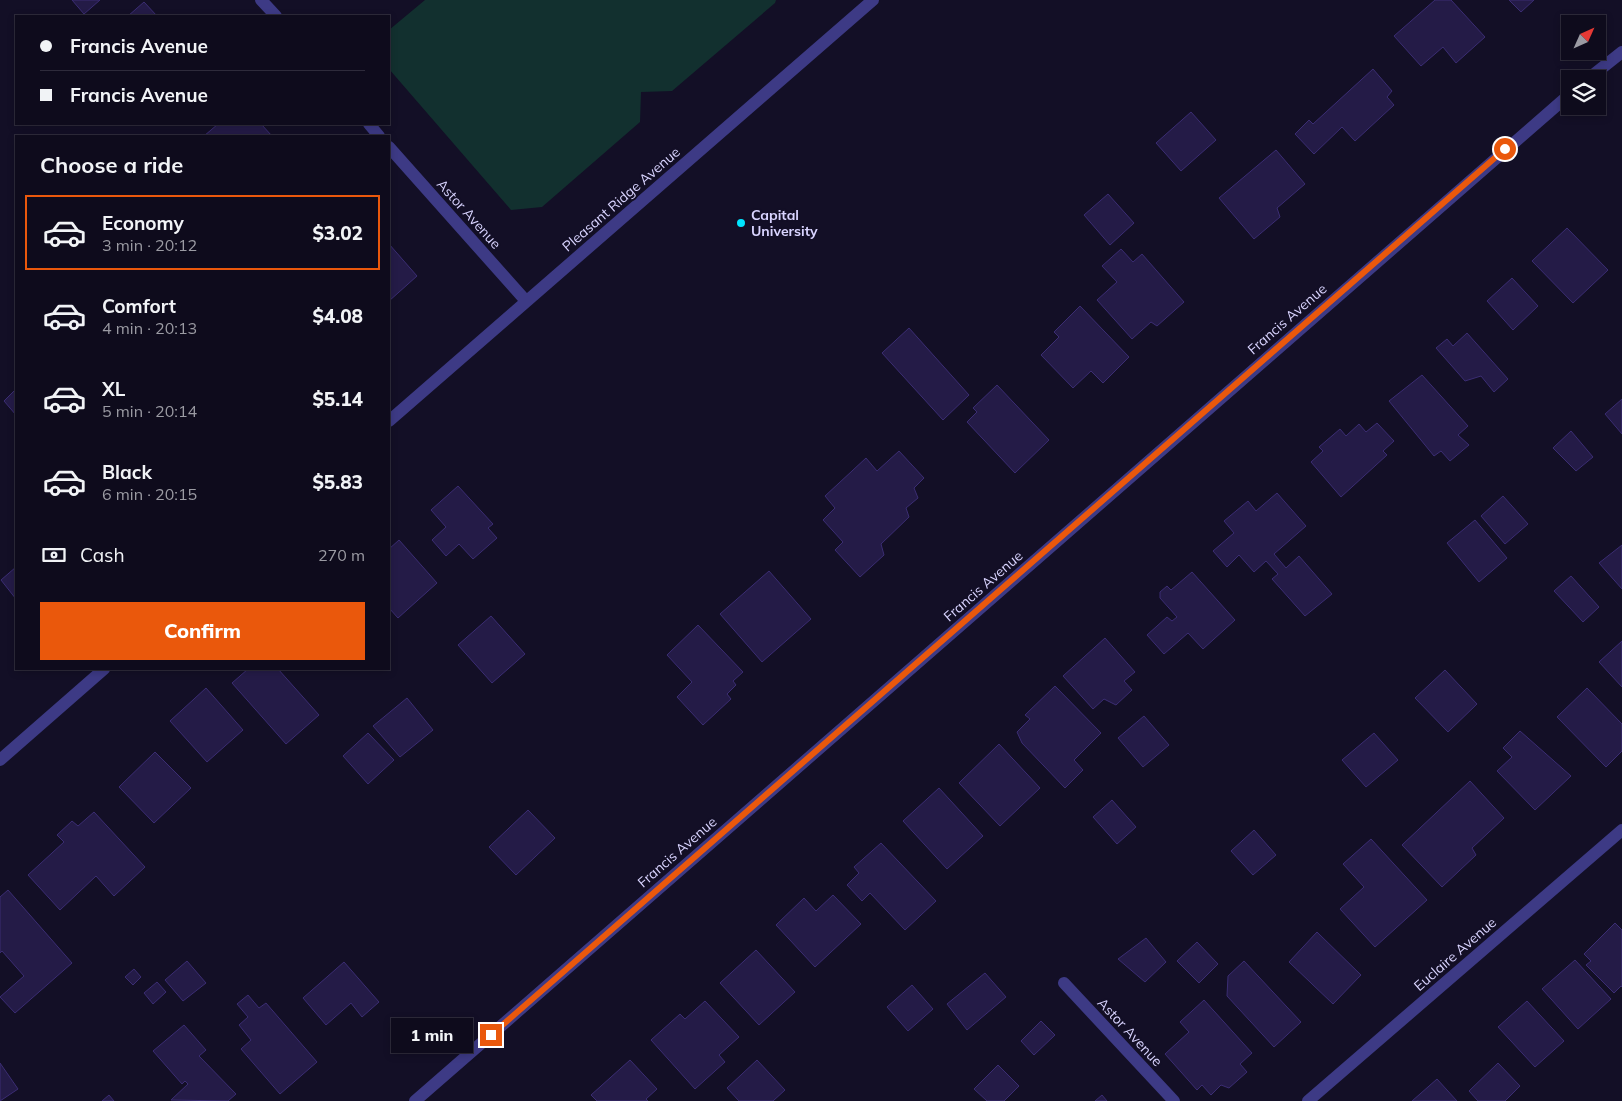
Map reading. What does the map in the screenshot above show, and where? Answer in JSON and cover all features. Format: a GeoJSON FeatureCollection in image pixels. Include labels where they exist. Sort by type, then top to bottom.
{"type":"FeatureCollection","features":[{"type":"Feature","properties":{"kind":"street"},"geometry":{"type":"LineString","coordinates":[[261,0],[275,15]]}},
{"type":"Feature","properties":{"kind":"street","name":"Pleasant Ridge Avenue"},"geometry":{"type":"LineString","coordinates":[[390,420],[873,0]]}},
{"type":"Feature","properties":{"kind":"street"},"geometry":{"type":"LineString","coordinates":[[1599,70],[1622,52]]}},
{"type":"Feature","properties":{"kind":"street","name":"Francis Avenue"},"geometry":{"type":"LineString","coordinates":[[415,1101],[1561,102]]}},
{"type":"Feature","properties":{"kind":"street"},"geometry":{"type":"LineString","coordinates":[[369,125],[378,135]]}},
{"type":"Feature","properties":{"kind":"street","name":"Astor Avenue"},"geometry":{"type":"LineString","coordinates":[[390,148],[526,301]]}},
{"type":"Feature","properties":{"kind":"street"},"geometry":{"type":"LineString","coordinates":[[0,760],[103,670]]}},
{"type":"Feature","properties":{"kind":"street","name":"Euclaire Avenue"},"geometry":{"type":"LineString","coordinates":[[1308,1101],[1622,830]]}},
{"type":"Feature","properties":{"kind":"street","name":"Astor Avenue"},"geometry":{"type":"LineString","coordinates":[[1064,983],[1174,1101]]}},
{"type":"Feature","properties":{"kind":"green space"},"geometry":{"type":"Polygon","coordinates":[[[425,0],[776,0],[775,3],[672,91],[641,92],[640,122],[542,207],[511,210],[390,70],[390,29],[425,0]]]}},
{"type":"Feature","properties":{"kind":"building"},"geometry":{"type":"Polygon","coordinates":[[[72,0],[100,0],[84,14],[72,0]]]}},
{"type":"Feature","properties":{"kind":"building"},"geometry":{"type":"Polygon","coordinates":[[[1435,0],[1451,0],[1485,37],[1456,63],[1443,47],[1421,66],[1394,36],[1435,0]]]}},
{"type":"Feature","properties":{"kind":"building"},"geometry":{"type":"Polygon","coordinates":[[[1509,0],[1534,0],[1521,12],[1509,0]]]}},
{"type":"Feature","properties":{"kind":"building"},"geometry":{"type":"Polygon","coordinates":[[[144,2],[156,15],[129,15],[144,2]]]}},
{"type":"Feature","properties":{"kind":"building"},"geometry":{"type":"Polygon","coordinates":[[[1373,69],[1392,91],[1387,97],[1394,105],[1355,141],[1342,127],[1314,154],[1295,134],[1309,120],[1313,124],[1373,69]]]}},
{"type":"Feature","properties":{"kind":"building"},"geometry":{"type":"Polygon","coordinates":[[[1191,112],[1216,140],[1181,171],[1156,143],[1191,112]]]}},
{"type":"Feature","properties":{"kind":"building"},"geometry":{"type":"Polygon","coordinates":[[[217,125],[262,125],[271,135],[205,135],[217,125]]]}},
{"type":"Feature","properties":{"kind":"building"},"geometry":{"type":"Polygon","coordinates":[[[1276,150],[1305,184],[1277,208],[1280,217],[1254,239],[1219,198],[1276,150]]]}},
{"type":"Feature","properties":{"kind":"building"},"geometry":{"type":"Polygon","coordinates":[[[1108,194],[1134,223],[1110,245],[1084,215],[1108,194]]]}},
{"type":"Feature","properties":{"kind":"building"},"geometry":{"type":"Polygon","coordinates":[[[1567,228],[1608,270],[1573,303],[1532,261],[1567,228]]]}},
{"type":"Feature","properties":{"kind":"building"},"geometry":{"type":"Polygon","coordinates":[[[390,245],[417,276],[390,300],[390,245]]]}},
{"type":"Feature","properties":{"kind":"building"},"geometry":{"type":"Polygon","coordinates":[[[1121,249],[1133,262],[1142,254],[1184,302],[1157,326],[1151,322],[1132,339],[1097,300],[1117,282],[1102,266],[1121,249]]]}},
{"type":"Feature","properties":{"kind":"building"},"geometry":{"type":"Polygon","coordinates":[[[1512,278],[1538,306],[1513,330],[1487,301],[1512,278]]]}},
{"type":"Feature","properties":{"kind":"building"},"geometry":{"type":"Polygon","coordinates":[[[1080,306],[1129,357],[1103,383],[1091,371],[1073,388],[1041,355],[1059,337],[1054,332],[1080,306]]]}},
{"type":"Feature","properties":{"kind":"building"},"geometry":{"type":"Polygon","coordinates":[[[909,328],[969,395],[943,420],[882,353],[909,328]]]}},
{"type":"Feature","properties":{"kind":"building"},"geometry":{"type":"Polygon","coordinates":[[[1467,333],[1508,379],[1494,392],[1481,376],[1465,381],[1436,348],[1447,339],[1453,346],[1467,333]]]}},
{"type":"Feature","properties":{"kind":"building"},"geometry":{"type":"Polygon","coordinates":[[[1422,375],[1468,426],[1458,435],[1469,445],[1450,461],[1441,451],[1434,456],[1389,401],[1422,375]]]}},
{"type":"Feature","properties":{"kind":"building"},"geometry":{"type":"Polygon","coordinates":[[[997,385],[1049,440],[1015,473],[967,422],[977,412],[973,408],[997,385]]]}},
{"type":"Feature","properties":{"kind":"building"},"geometry":{"type":"Polygon","coordinates":[[[15,390],[15,414],[4,401],[15,390]]]}},
{"type":"Feature","properties":{"kind":"building"},"geometry":{"type":"Polygon","coordinates":[[[1622,399],[1622,434],[1605,414],[1622,399]]]}},
{"type":"Feature","properties":{"kind":"building"},"geometry":{"type":"Polygon","coordinates":[[[1377,423],[1394,441],[1383,451],[1387,455],[1341,497],[1311,462],[1323,451],[1319,447],[1340,429],[1346,436],[1359,424],[1366,432],[1377,423]]]}},
{"type":"Feature","properties":{"kind":"building"},"geometry":{"type":"Polygon","coordinates":[[[1571,431],[1593,457],[1576,471],[1553,448],[1571,431]]]}},
{"type":"Feature","properties":{"kind":"building"},"geometry":{"type":"Polygon","coordinates":[[[899,451],[924,478],[914,488],[918,498],[906,508],[909,517],[881,544],[884,555],[860,577],[835,550],[843,542],[823,520],[835,508],[825,496],[866,458],[877,471],[899,451]]]}},
{"type":"Feature","properties":{"kind":"building"},"geometry":{"type":"Polygon","coordinates":[[[458,486],[493,524],[488,528],[497,538],[473,559],[459,544],[446,556],[432,540],[446,527],[431,510],[458,486]]]}},
{"type":"Feature","properties":{"kind":"building"},"geometry":{"type":"Polygon","coordinates":[[[1277,493],[1306,526],[1274,554],[1286,568],[1299,556],[1332,594],[1305,616],[1272,579],[1278,574],[1266,561],[1254,572],[1239,555],[1227,567],[1213,551],[1234,533],[1224,521],[1248,501],[1256,511],[1277,493]]]}},
{"type":"Feature","properties":{"kind":"building"},"geometry":{"type":"Polygon","coordinates":[[[1503,496],[1528,524],[1505,544],[1481,516],[1503,496]]]}},
{"type":"Feature","properties":{"kind":"building"},"geometry":{"type":"Polygon","coordinates":[[[1475,520],[1507,558],[1479,582],[1447,543],[1475,520]]]}},
{"type":"Feature","properties":{"kind":"building"},"geometry":{"type":"Polygon","coordinates":[[[399,540],[437,583],[398,618],[390,609],[390,548],[399,540]]]}},
{"type":"Feature","properties":{"kind":"building"},"geometry":{"type":"Polygon","coordinates":[[[1622,545],[1622,589],[1599,563],[1622,545]]]}},
{"type":"Feature","properties":{"kind":"building"},"geometry":{"type":"Polygon","coordinates":[[[15,568],[15,598],[1,580],[15,568]]]}},
{"type":"Feature","properties":{"kind":"building"},"geometry":{"type":"Polygon","coordinates":[[[769,571],[811,619],[762,662],[720,614],[769,571]]]}},
{"type":"Feature","properties":{"kind":"building"},"geometry":{"type":"Polygon","coordinates":[[[1192,572],[1235,620],[1203,649],[1188,633],[1164,654],[1147,635],[1167,617],[1172,621],[1177,617],[1160,598],[1160,592],[1167,586],[1171,590],[1192,572]]]}},
{"type":"Feature","properties":{"kind":"building"},"geometry":{"type":"Polygon","coordinates":[[[1571,576],[1599,607],[1583,622],[1554,591],[1571,576]]]}},
{"type":"Feature","properties":{"kind":"building"},"geometry":{"type":"Polygon","coordinates":[[[491,616],[525,654],[492,683],[458,645],[491,616]]]}},
{"type":"Feature","properties":{"kind":"building"},"geometry":{"type":"Polygon","coordinates":[[[698,625],[743,672],[733,681],[736,685],[727,694],[731,699],[703,725],[677,697],[692,682],[667,655],[698,625]]]}},
{"type":"Feature","properties":{"kind":"building"},"geometry":{"type":"Polygon","coordinates":[[[1105,638],[1135,672],[1124,681],[1132,690],[1116,705],[1104,699],[1093,709],[1063,676],[1105,638]]]}},
{"type":"Feature","properties":{"kind":"building"},"geometry":{"type":"Polygon","coordinates":[[[1622,641],[1622,687],[1599,662],[1622,641]]]}},
{"type":"Feature","properties":{"kind":"building"},"geometry":{"type":"Polygon","coordinates":[[[247,670],[279,670],[319,715],[286,744],[232,683],[247,670]]]}},
{"type":"Feature","properties":{"kind":"building"},"geometry":{"type":"Polygon","coordinates":[[[1445,670],[1477,704],[1448,732],[1415,698],[1445,670]]]}},
{"type":"Feature","properties":{"kind":"building"},"geometry":{"type":"Polygon","coordinates":[[[1055,686],[1101,733],[1074,760],[1083,770],[1065,788],[1022,743],[1017,732],[1030,719],[1025,715],[1055,686]]]}},
{"type":"Feature","properties":{"kind":"building"},"geometry":{"type":"Polygon","coordinates":[[[206,688],[243,730],[207,762],[170,721],[206,688]]]}},
{"type":"Feature","properties":{"kind":"building"},"geometry":{"type":"Polygon","coordinates":[[[1587,688],[1622,724],[1622,751],[1606,767],[1557,717],[1587,688]]]}},
{"type":"Feature","properties":{"kind":"building"},"geometry":{"type":"Polygon","coordinates":[[[407,698],[433,730],[400,757],[373,726],[407,698]]]}},
{"type":"Feature","properties":{"kind":"building"},"geometry":{"type":"Polygon","coordinates":[[[1144,716],[1169,745],[1143,767],[1118,738],[1144,716]]]}},
{"type":"Feature","properties":{"kind":"building"},"geometry":{"type":"Polygon","coordinates":[[[1520,731],[1571,776],[1535,810],[1497,771],[1512,757],[1503,748],[1520,731]]]}},
{"type":"Feature","properties":{"kind":"building"},"geometry":{"type":"Polygon","coordinates":[[[368,733],[394,760],[368,784],[343,756],[368,733]]]}},
{"type":"Feature","properties":{"kind":"building"},"geometry":{"type":"Polygon","coordinates":[[[1374,733],[1398,760],[1366,787],[1342,760],[1374,733]]]}},
{"type":"Feature","properties":{"kind":"building"},"geometry":{"type":"Polygon","coordinates":[[[999,744],[1040,788],[1000,826],[959,783],[999,744]]]}},
{"type":"Feature","properties":{"kind":"building"},"geometry":{"type":"Polygon","coordinates":[[[155,752],[191,788],[154,823],[119,787],[155,752]]]}},
{"type":"Feature","properties":{"kind":"building"},"geometry":{"type":"Polygon","coordinates":[[[1470,781],[1504,818],[1472,848],[1476,855],[1442,887],[1402,845],[1470,781]]]}},
{"type":"Feature","properties":{"kind":"building"},"geometry":{"type":"Polygon","coordinates":[[[939,788],[983,836],[947,869],[903,821],[939,788]]]}},
{"type":"Feature","properties":{"kind":"building"},"geometry":{"type":"Polygon","coordinates":[[[1112,800],[1136,827],[1117,844],[1093,817],[1112,800]]]}},
{"type":"Feature","properties":{"kind":"building"},"geometry":{"type":"Polygon","coordinates":[[[528,810],[555,838],[516,875],[489,847],[528,810]]]}},
{"type":"Feature","properties":{"kind":"building"},"geometry":{"type":"Polygon","coordinates":[[[94,812],[145,867],[114,896],[96,876],[60,910],[28,875],[64,842],[57,835],[72,821],[78,826],[94,812]]]}},
{"type":"Feature","properties":{"kind":"building"},"geometry":{"type":"Polygon","coordinates":[[[1254,830],[1276,855],[1253,875],[1231,851],[1254,830]]]}},
{"type":"Feature","properties":{"kind":"building"},"geometry":{"type":"Polygon","coordinates":[[[1371,839],[1427,900],[1375,947],[1340,909],[1364,887],[1343,864],[1371,839]]]}},
{"type":"Feature","properties":{"kind":"building"},"geometry":{"type":"Polygon","coordinates":[[[881,843],[936,901],[905,930],[870,893],[862,901],[847,885],[859,873],[854,867],[881,843]]]}},
{"type":"Feature","properties":{"kind":"building"},"geometry":{"type":"Polygon","coordinates":[[[8,890],[72,963],[15,1013],[0,997],[24,976],[2,951],[0,953],[0,897],[8,890]]]}},
{"type":"Feature","properties":{"kind":"building"},"geometry":{"type":"Polygon","coordinates":[[[833,895],[861,924],[815,967],[776,925],[804,898],[816,911],[833,895]]]}},
{"type":"Feature","properties":{"kind":"building"},"geometry":{"type":"Polygon","coordinates":[[[1615,923],[1622,930],[1622,987],[1614,993],[1586,965],[1591,961],[1584,954],[1615,923]]]}},
{"type":"Feature","properties":{"kind":"building"},"geometry":{"type":"Polygon","coordinates":[[[1317,932],[1361,975],[1333,1004],[1289,962],[1317,932]]]}},
{"type":"Feature","properties":{"kind":"building"},"geometry":{"type":"Polygon","coordinates":[[[1146,938],[1166,962],[1145,982],[1118,959],[1146,938]]]}},
{"type":"Feature","properties":{"kind":"building"},"geometry":{"type":"Polygon","coordinates":[[[1197,942],[1218,964],[1199,983],[1177,961],[1197,942]]]}},
{"type":"Feature","properties":{"kind":"building"},"geometry":{"type":"Polygon","coordinates":[[[756,950],[795,992],[759,1025],[720,983],[756,950]]]}},
{"type":"Feature","properties":{"kind":"building"},"geometry":{"type":"Polygon","coordinates":[[[1575,960],[1611,999],[1578,1029],[1542,989],[1575,960]]]}},
{"type":"Feature","properties":{"kind":"building"},"geometry":{"type":"Polygon","coordinates":[[[187,961],[206,983],[183,1001],[165,980],[187,961]]]}},
{"type":"Feature","properties":{"kind":"building"},"geometry":{"type":"Polygon","coordinates":[[[1244,961],[1301,1022],[1274,1047],[1227,996],[1228,976],[1244,961]]]}},
{"type":"Feature","properties":{"kind":"building"},"geometry":{"type":"Polygon","coordinates":[[[344,962],[379,1002],[362,1017],[351,1003],[326,1025],[303,998],[344,962]]]}},
{"type":"Feature","properties":{"kind":"building"},"geometry":{"type":"Polygon","coordinates":[[[134,969],[141,977],[133,985],[125,977],[134,969]]]}},
{"type":"Feature","properties":{"kind":"building"},"geometry":{"type":"Polygon","coordinates":[[[985,973],[1006,997],[967,1030],[947,1004],[985,973]]]}},
{"type":"Feature","properties":{"kind":"building"},"geometry":{"type":"Polygon","coordinates":[[[157,982],[166,992],[153,1004],[144,993],[157,982]]]}},
{"type":"Feature","properties":{"kind":"building"},"geometry":{"type":"Polygon","coordinates":[[[912,985],[933,1009],[908,1031],[887,1007],[912,985]]]}},
{"type":"Feature","properties":{"kind":"building"},"geometry":{"type":"Polygon","coordinates":[[[248,995],[259,1008],[266,1003],[317,1062],[280,1094],[241,1049],[251,1040],[239,1025],[248,1017],[237,1004],[248,995]]]}},
{"type":"Feature","properties":{"kind":"building"},"geometry":{"type":"Polygon","coordinates":[[[1204,1000],[1252,1053],[1240,1064],[1247,1072],[1229,1088],[1221,1085],[1211,1095],[1202,1085],[1197,1090],[1165,1054],[1189,1032],[1180,1022],[1204,1000]]]}},
{"type":"Feature","properties":{"kind":"building"},"geometry":{"type":"Polygon","coordinates":[[[705,1001],[739,1037],[719,1055],[725,1062],[695,1089],[651,1040],[680,1014],[685,1019],[705,1001]]]}},
{"type":"Feature","properties":{"kind":"building"},"geometry":{"type":"Polygon","coordinates":[[[1527,1001],[1564,1041],[1535,1067],[1498,1027],[1527,1001]]]}},
{"type":"Feature","properties":{"kind":"building"},"geometry":{"type":"Polygon","coordinates":[[[1041,1021],[1055,1035],[1034,1055],[1021,1041],[1041,1021]]]}},
{"type":"Feature","properties":{"kind":"building"},"geometry":{"type":"Polygon","coordinates":[[[184,1025],[206,1050],[199,1056],[236,1094],[228,1101],[171,1100],[188,1084],[185,1081],[182,1084],[153,1051],[184,1025]]]}},
{"type":"Feature","properties":{"kind":"building"},"geometry":{"type":"Polygon","coordinates":[[[630,1060],[657,1089],[646,1099],[648,1101],[597,1101],[591,1095],[630,1060]]]}},
{"type":"Feature","properties":{"kind":"building"},"geometry":{"type":"Polygon","coordinates":[[[757,1060],[785,1090],[773,1101],[739,1101],[727,1088],[757,1060]]]}},
{"type":"Feature","properties":{"kind":"building"},"geometry":{"type":"Polygon","coordinates":[[[0,1063],[18,1089],[0,1101],[0,1063]]]}},
{"type":"Feature","properties":{"kind":"building"},"geometry":{"type":"Polygon","coordinates":[[[1498,1063],[1520,1086],[1505,1101],[1478,1101],[1469,1091],[1498,1063]]]}},
{"type":"Feature","properties":{"kind":"building"},"geometry":{"type":"Polygon","coordinates":[[[998,1065],[1019,1086],[1004,1101],[987,1101],[974,1089],[998,1065]]]}},
{"type":"Feature","properties":{"kind":"building"},"geometry":{"type":"Polygon","coordinates":[[[1437,1079],[1457,1101],[1412,1101],[1437,1079]]]}},
{"type":"Feature","properties":{"kind":"building"},"geometry":{"type":"Polygon","coordinates":[[[109,1095],[114,1101],[102,1101],[109,1095]]]}},
{"type":"Feature","properties":{"kind":"building"},"geometry":{"type":"Polygon","coordinates":[[[1102,1095],[1107,1101],[1095,1101],[1102,1095]]]}},
{"type":"Feature","properties":{"kind":"place","name":"Capital University"},"geometry":{"type":"Point","coordinates":[741,223]}},
{"type":"Feature","properties":{"kind":"route"},"geometry":{"type":"LineString","coordinates":[[491,1035],[1505,149]]}}]}
